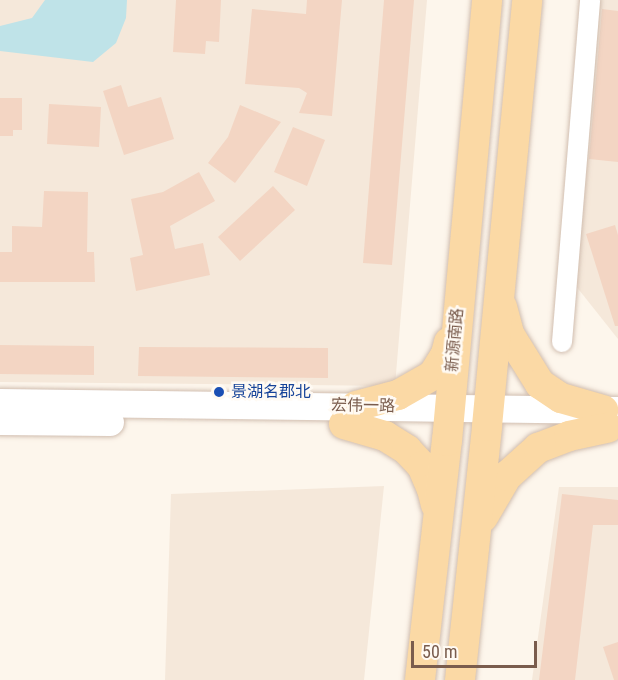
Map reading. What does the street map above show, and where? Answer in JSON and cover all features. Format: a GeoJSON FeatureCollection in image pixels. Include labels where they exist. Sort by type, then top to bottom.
{"type":"FeatureCollection","features":[{"type":"Feature","properties":{"kind":"main road","name":"新源南路"},"geometry":{"type":"LineString","coordinates":[[420,680],[449,416],[487,0]]}},
{"type":"Feature","properties":{"kind":"main road"},"geometry":{"type":"LineString","coordinates":[[460,680],[488,417],[527,0]]}},
{"type":"Feature","properties":{"kind":"main road"},"geometry":{"type":"LineString","coordinates":[[499,294],[509,334],[540,384],[561,398],[612,419]]}},
{"type":"Feature","properties":{"kind":"main road"},"geometry":{"type":"LineString","coordinates":[[350,415],[398,395],[433,375],[446,354],[459,304]]}},
{"type":"Feature","properties":{"kind":"main road","name":"宏伟一路"},"geometry":{"type":"LineString","coordinates":[[0,402],[350,415],[612,419]]}},
{"type":"Feature","properties":{"kind":"main road"},"geometry":{"type":"LineString","coordinates":[[350,415],[407,450],[422,466],[429,481],[438,514]]}},
{"type":"Feature","properties":{"kind":"main road","name":"宏伟一路"},"geometry":{"type":"LineString","coordinates":[[0,421],[350,415]]}},
{"type":"Feature","properties":{"kind":"main road"},"geometry":{"type":"LineString","coordinates":[[476,534],[491,500],[507,476],[538,448],[612,419]]}},
{"type":"Feature","properties":{"kind":"street"},"geometry":{"type":"LineString","coordinates":[[562,342],[590,0]]}},
{"type":"Feature","properties":{"kind":"shaded area"},"geometry":{"type":"Polygon","coordinates":[[[0,0],[427,0],[395,386],[0,382],[0,0]]]}},
{"type":"Feature","properties":{"kind":"shaded area"},"geometry":{"type":"Polygon","coordinates":[[[590,0],[618,0],[618,339],[568,276],[590,0]]]}},
{"type":"Feature","properties":{"kind":"shaded area"},"geometry":{"type":"Polygon","coordinates":[[[384,486],[364,680],[165,680],[171,494],[384,486]]]}},
{"type":"Feature","properties":{"kind":"shaded area"},"geometry":{"type":"Polygon","coordinates":[[[559,487],[618,487],[618,680],[532,680],[559,487]]]}},
{"type":"Feature","properties":{"kind":"water"},"geometry":{"type":"Polygon","coordinates":[[[45,0],[127,0],[126,18],[116,43],[93,62],[0,51],[0,26],[32,18],[45,0]]]}},
{"type":"Feature","properties":{"kind":"building"},"geometry":{"type":"Polygon","coordinates":[[[176,0],[221,0],[219,42],[206,41],[205,54],[173,52],[176,0]]]}},
{"type":"Feature","properties":{"kind":"building"},"geometry":{"type":"Polygon","coordinates":[[[307,0],[342,0],[332,116],[299,113],[307,93],[299,88],[245,84],[252,9],[306,14],[307,0]]]}},
{"type":"Feature","properties":{"kind":"building"},"geometry":{"type":"Polygon","coordinates":[[[384,0],[414,0],[392,265],[363,263],[384,0]]]}},
{"type":"Feature","properties":{"kind":"building"},"geometry":{"type":"Polygon","coordinates":[[[602,9],[618,11],[618,162],[589,159],[602,9]]]}},
{"type":"Feature","properties":{"kind":"building"},"geometry":{"type":"Polygon","coordinates":[[[121,85],[128,107],[161,97],[174,139],[124,155],[103,91],[121,85]]]}},
{"type":"Feature","properties":{"kind":"building"},"geometry":{"type":"Polygon","coordinates":[[[0,98],[22,98],[22,130],[13,130],[13,136],[0,136],[0,98]]]}},
{"type":"Feature","properties":{"kind":"building"},"geometry":{"type":"Polygon","coordinates":[[[49,104],[101,107],[99,147],[47,144],[49,104]]]}},
{"type":"Feature","properties":{"kind":"building"},"geometry":{"type":"Polygon","coordinates":[[[240,105],[281,122],[235,183],[208,163],[228,137],[240,105]]]}},
{"type":"Feature","properties":{"kind":"building"},"geometry":{"type":"Polygon","coordinates":[[[293,127],[325,140],[307,186],[274,172],[293,127]]]}},
{"type":"Feature","properties":{"kind":"building"},"geometry":{"type":"Polygon","coordinates":[[[199,172],[215,201],[170,226],[175,249],[203,243],[210,275],[136,291],[130,258],[143,255],[131,199],[163,192],[199,172]]]}},
{"type":"Feature","properties":{"kind":"building"},"geometry":{"type":"Polygon","coordinates":[[[273,186],[295,210],[240,261],[218,237],[273,186]]]}},
{"type":"Feature","properties":{"kind":"building"},"geometry":{"type":"Polygon","coordinates":[[[44,191],[88,192],[87,252],[94,252],[95,282],[0,282],[0,252],[12,252],[12,226],[42,227],[44,191]]]}},
{"type":"Feature","properties":{"kind":"building"},"geometry":{"type":"Polygon","coordinates":[[[615,225],[618,235],[618,326],[615,326],[586,234],[615,225]]]}},
{"type":"Feature","properties":{"kind":"building"},"geometry":{"type":"Polygon","coordinates":[[[0,345],[94,346],[94,375],[0,374],[0,345]]]}},
{"type":"Feature","properties":{"kind":"building"},"geometry":{"type":"Polygon","coordinates":[[[139,347],[328,348],[328,378],[138,376],[139,347]]]}},
{"type":"Feature","properties":{"kind":"building"},"geometry":{"type":"Polygon","coordinates":[[[562,494],[618,500],[618,525],[593,525],[575,680],[539,680],[562,494]]]}},
{"type":"Feature","properties":{"kind":"building"},"geometry":{"type":"Polygon","coordinates":[[[618,642],[618,680],[614,680],[603,647],[618,642]]]}},
{"type":"Feature","properties":{"kind":"place","name":"景湖名郡北"},"geometry":{"type":"Point","coordinates":[219,392]}}]}
